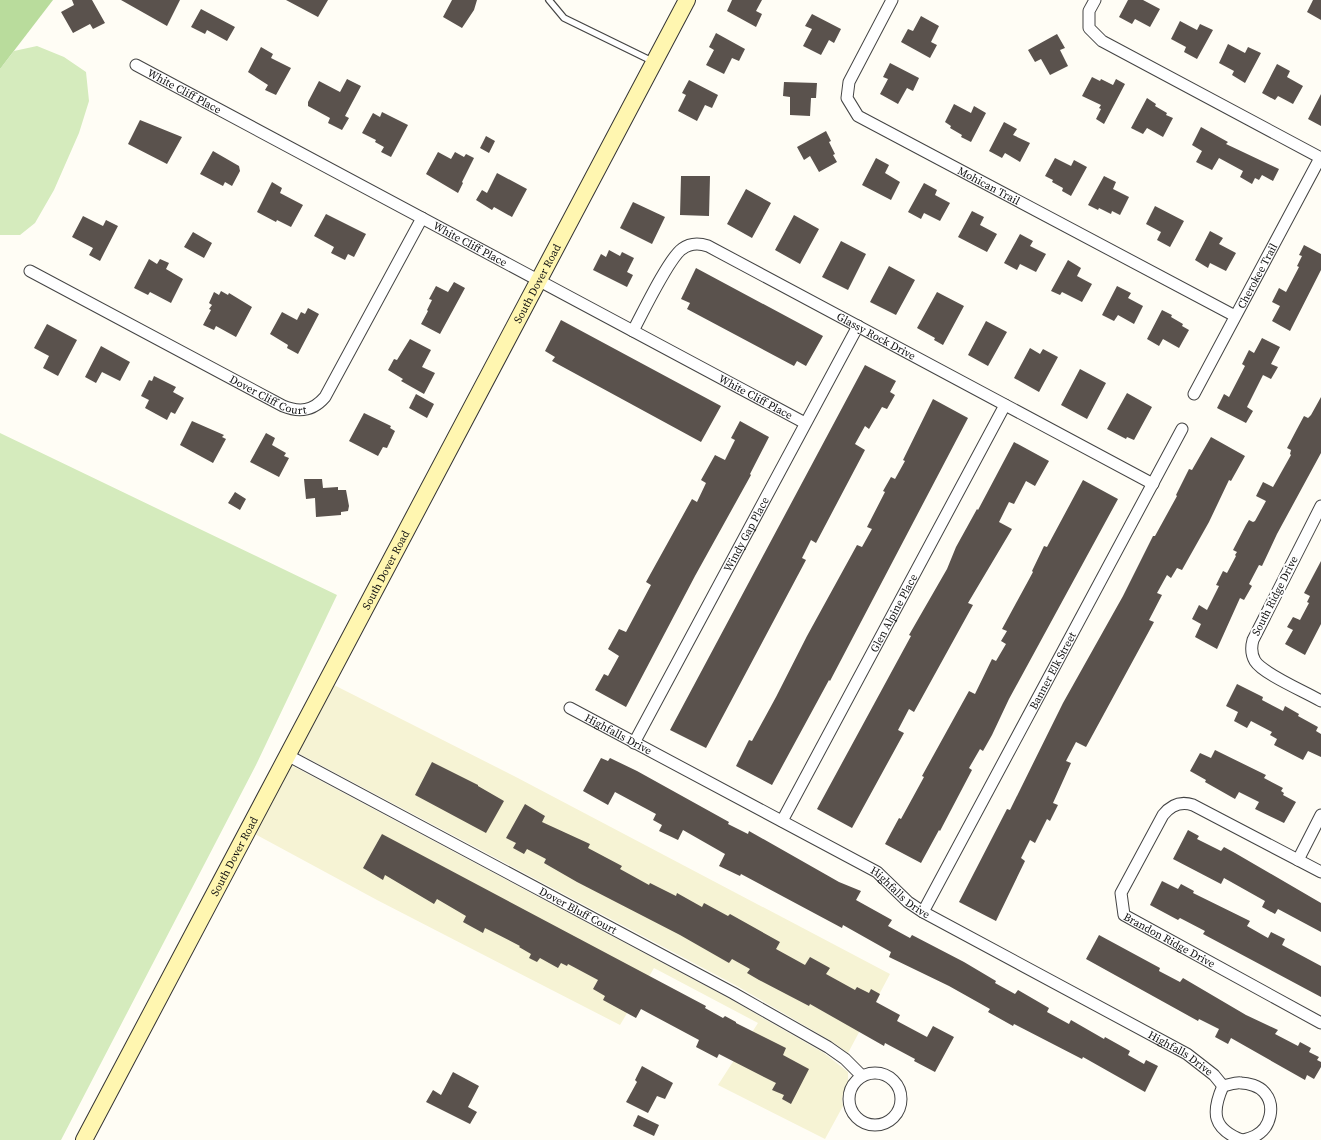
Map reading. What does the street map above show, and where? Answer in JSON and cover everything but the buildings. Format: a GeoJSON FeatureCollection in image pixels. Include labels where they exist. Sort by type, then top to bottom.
{"type":"FeatureCollection","features":[{"type":"Feature","properties":{"kind":"street","name":"South Dover Road"},"geometry":{"type":"LineString","coordinates":[[84,1140],[687,0]]}},
{"type":"Feature","properties":{"kind":"street","name":"Mohican Trail"},"geometry":{"type":"LineString","coordinates":[[892,0],[849,82],[846,98],[858,116],[1235,316]]}},
{"type":"Feature","properties":{"kind":"street"},"geometry":{"type":"LineString","coordinates":[[1095,0],[1089,11],[1089,28],[1102,42],[1321,158]]}},
{"type":"Feature","properties":{"kind":"street","name":"White Cliff Place"},"geometry":{"type":"LineString","coordinates":[[136,65],[806,423]]}},
{"type":"Feature","properties":{"kind":"street","name":"Cherokee Trail"},"geometry":{"type":"LineString","coordinates":[[1194,394],[1321,158]]}},
{"type":"Feature","properties":{"kind":"street","name":"Dover Cliff Court"},"geometry":{"type":"LineString","coordinates":[[30,271],[283,406],[292,410],[305,410],[319,404],[325,397],[422,218]]}},
{"type":"Feature","properties":{"kind":"street","name":"Glassy Rock Drive"},"geometry":{"type":"LineString","coordinates":[[633,331],[671,261],[681,249],[690,244],[700,243],[1153,484]]}},
{"type":"Feature","properties":{"kind":"street","name":"Windy Gap Place"},"geometry":{"type":"LineString","coordinates":[[634,742],[858,326]]}},
{"type":"Feature","properties":{"kind":"street","name":"Glen Alpine Place"},"geometry":{"type":"LineString","coordinates":[[782,821],[1005,405]]}},
{"type":"Feature","properties":{"kind":"street","name":"Banner Elk Street"},"geometry":{"type":"LineString","coordinates":[[922,912],[1182,430]]}},
{"type":"Feature","properties":{"kind":"street","name":"South Ridge Drive"},"geometry":{"type":"LineString","coordinates":[[1321,506],[1253,640],[1252,645],[1255,661],[1264,670],[1321,700]]}},
{"type":"Feature","properties":{"kind":"street","name":"Highfalls Drive"},"geometry":{"type":"LineString","coordinates":[[570,708],[877,872],[908,902],[922,912],[1187,1054],[1214,1075],[1223,1086]]}},
{"type":"Feature","properties":{"kind":"street","name":"Dover Bluff Court"},"geometry":{"type":"LineString","coordinates":[[287,755],[733,992],[828,1047],[845,1059],[862,1076]]}},
{"type":"Feature","properties":{"kind":"street","name":"Brandon Ridge Drive"},"geometry":{"type":"LineString","coordinates":[[1321,872],[1194,804],[1179,804],[1170,807],[1163,815],[1121,894],[1124,915],[1321,1023]]}},
{"type":"Feature","properties":{"kind":"street"},"geometry":{"type":"LineString","coordinates":[[1298,860],[1321,815]]}},
{"type":"Feature","properties":{"kind":"street"},"geometry":{"type":"LineString","coordinates":[[869,1073],[878,1073],[893,1080],[899,1087],[901,1103],[894,1118],[887,1123],[870,1125],[861,1122],[854,1116],[848,1099],[850,1090],[855,1082],[862,1076],[869,1073]]}},
{"type":"Feature","properties":{"kind":"street"},"geometry":{"type":"LineString","coordinates":[[1240,1082],[1253,1085],[1264,1091],[1270,1103],[1271,1116],[1266,1128],[1255,1136],[1242,1140],[1229,1135],[1220,1126],[1216,1114],[1217,1101],[1223,1086],[1240,1082]]}},
{"type":"Feature","properties":{"kind":"lane"},"geometry":{"type":"LineString","coordinates":[[549,0],[564,18],[654,63]]}},
{"type":"Feature","properties":{"kind":"shaded area"},"geometry":{"type":"Polygon","coordinates":[[[332,684],[514,776],[890,974],[848,1053],[831,1041],[737,986],[296,752],[332,684]]]}},
{"type":"Feature","properties":{"kind":"shaded area"},"geometry":{"type":"Polygon","coordinates":[[[289,764],[730,999],[824,1053],[848,1072],[848,1082],[842,1098],[843,1106],[825,1139],[718,1085],[758,1023],[654,968],[620,1025],[377,900],[253,833],[289,764]]]}},
{"type":"Feature","properties":{"kind":"green space"},"geometry":{"type":"Polygon","coordinates":[[[0,0],[53,0],[0,69],[0,0]]]}},
{"type":"Feature","properties":{"kind":"green space"},"geometry":{"type":"Polygon","coordinates":[[[37,46],[64,57],[86,72],[89,101],[79,133],[54,190],[35,223],[20,235],[0,235],[0,69],[14,51],[37,46]]]}},
{"type":"Feature","properties":{"kind":"green space"},"geometry":{"type":"Polygon","coordinates":[[[0,433],[337,595],[256,765],[61,1140],[0,1140],[0,433]]]}}]}
